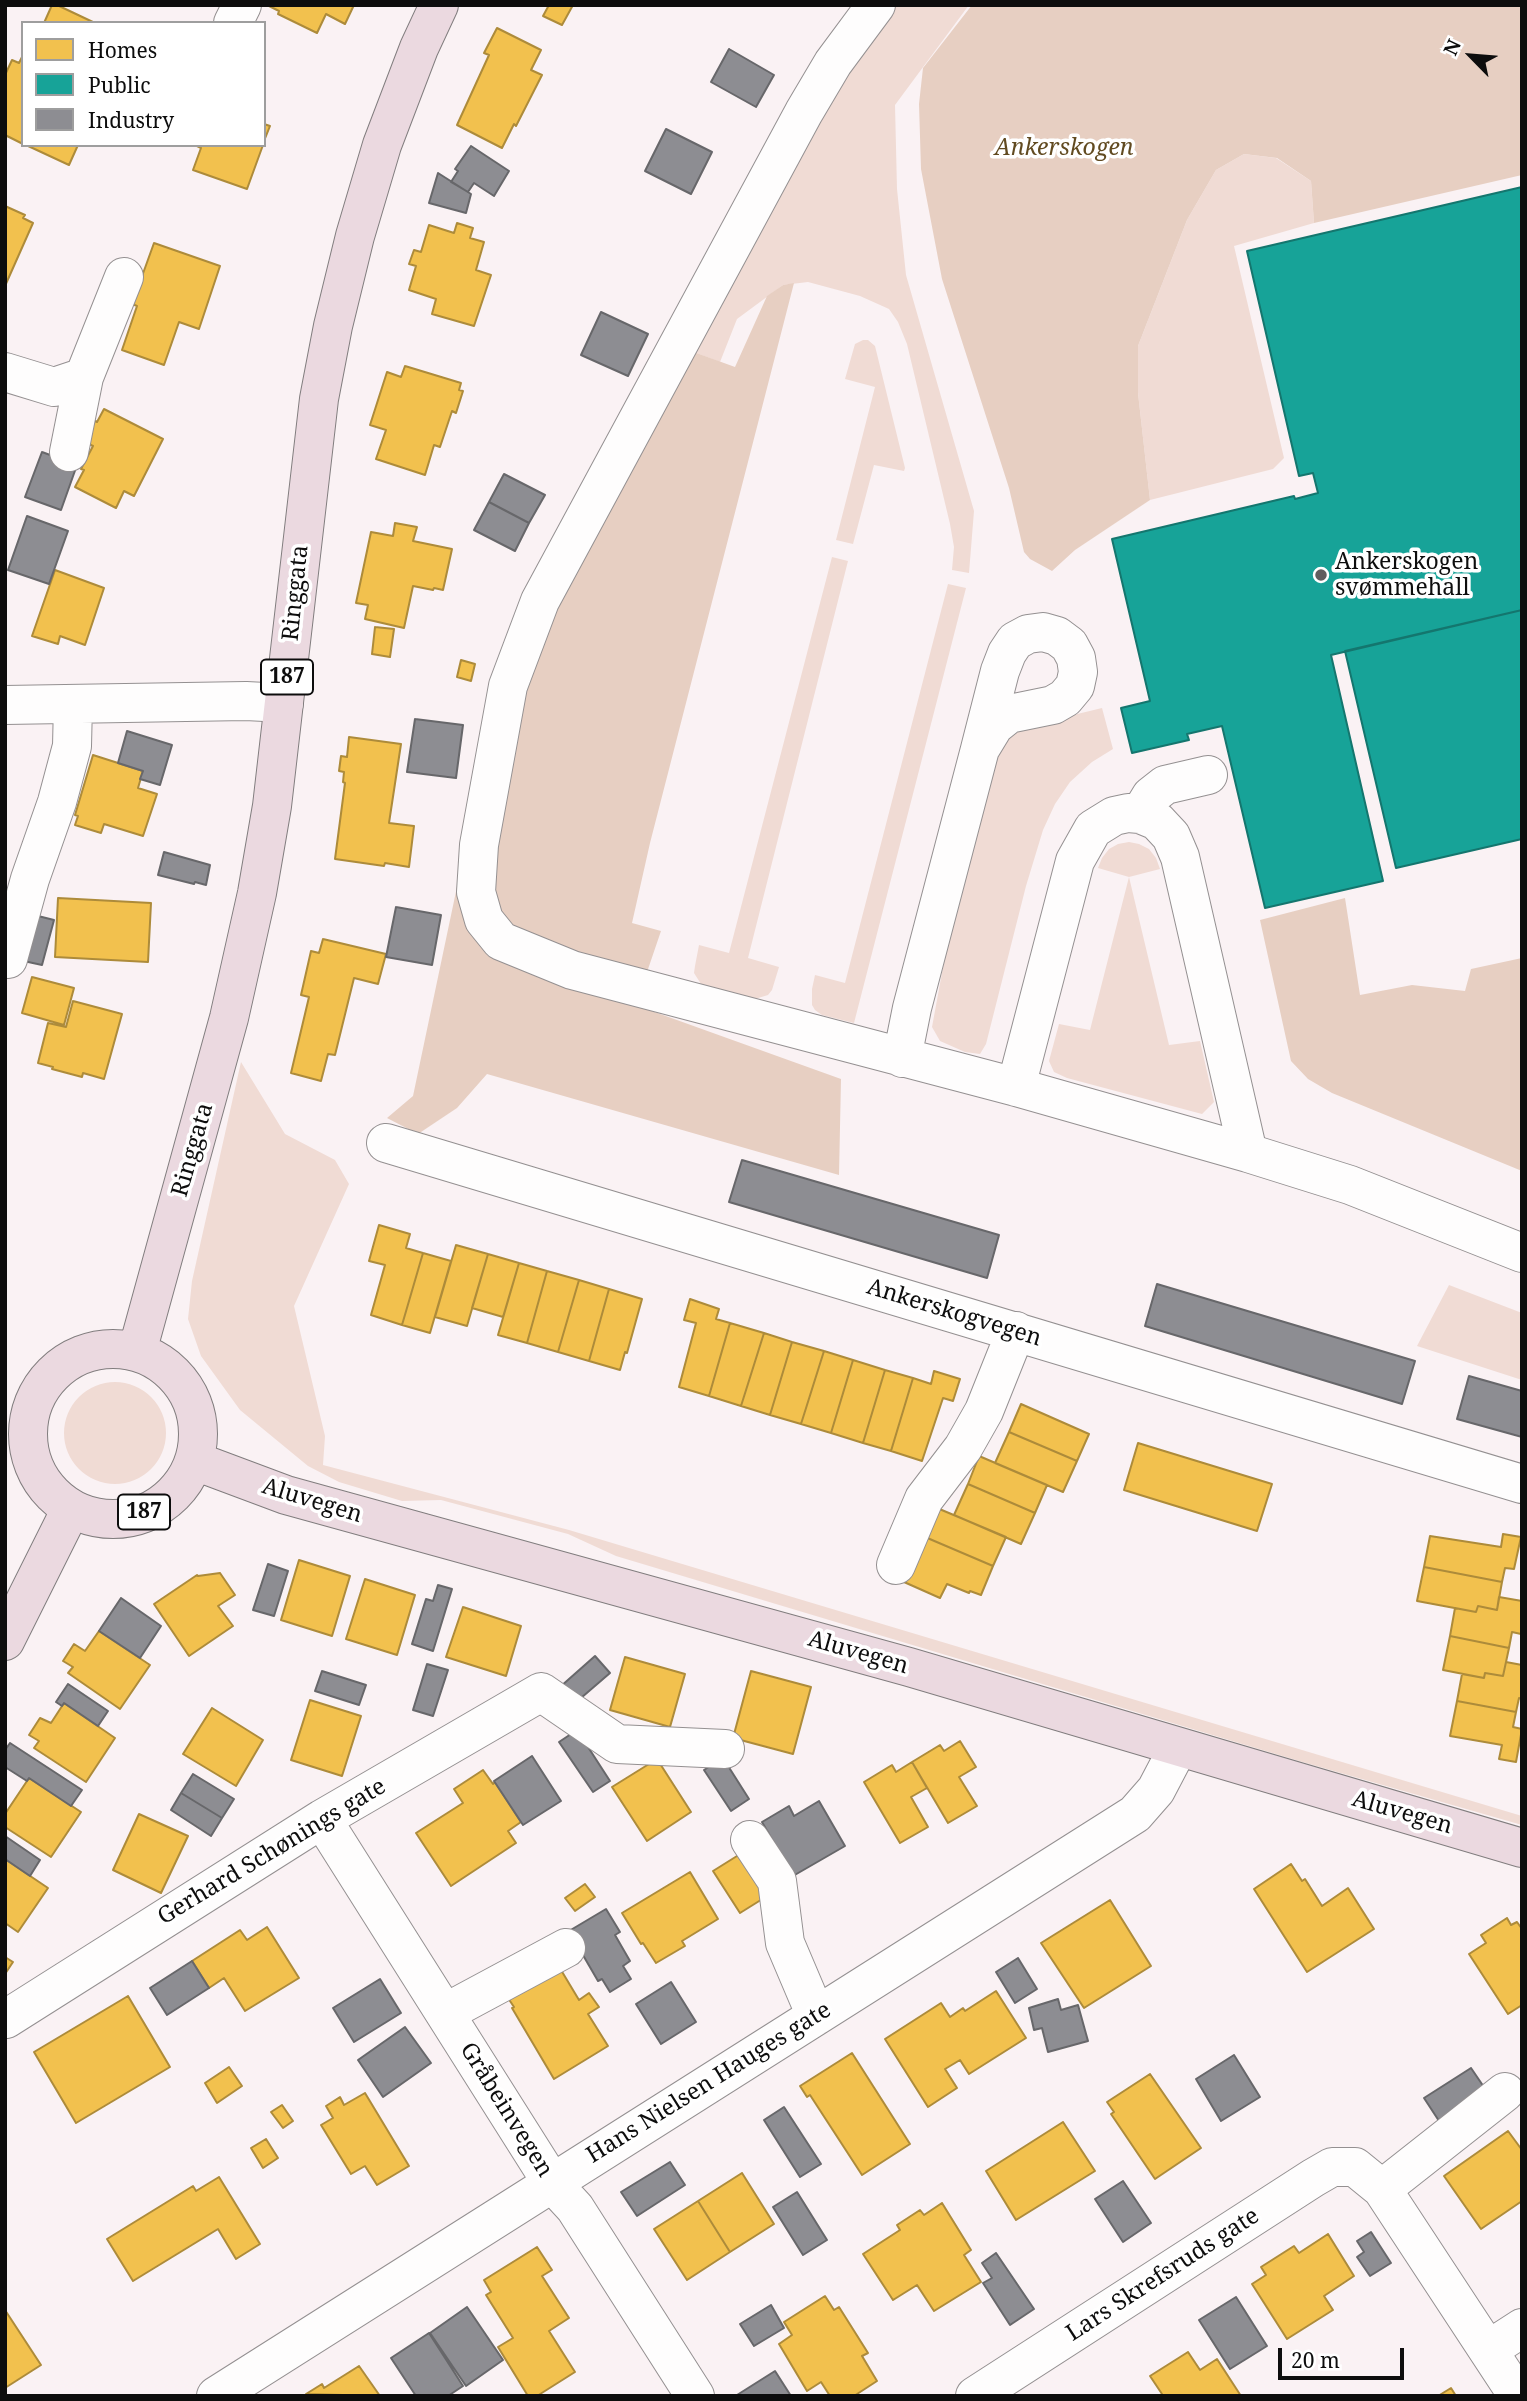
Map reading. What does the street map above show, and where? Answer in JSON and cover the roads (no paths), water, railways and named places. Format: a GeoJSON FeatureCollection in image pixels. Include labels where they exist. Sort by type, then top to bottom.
{"type":"FeatureCollection","features":[{"type":"Feature","properties":{"kind":"main road","name":"Ringgata"},"geometry":{"type":"LineString","coordinates":[[137,1352],[229,1018],[257,893],[272,806],[308,480],[319,399],[333,326],[355,236],[382,145],[419,48],[439,5]]}},
{"type":"Feature","properties":{"kind":"main road","name":"187"},"geometry":{"type":"LineString","coordinates":[[108,1349],[137,1352],[169,1369],[187,1392],[199,1431],[195,1461],[177,1492],[153,1510],[115,1520],[84,1515],[55,1497],[36,1474],[17,1422],[44,1384],[65,1363],[79,1356],[108,1349]]}},
{"type":"Feature","properties":{"kind":"main road","name":"Aluvegen"},"geometry":{"type":"LineString","coordinates":[[195,1461],[286,1495],[782,1631],[1522,1848]]}},
{"type":"Feature","properties":{"kind":"main road"},"geometry":{"type":"LineString","coordinates":[[5,1641],[71,1509]]}},
{"type":"Feature","properties":{"kind":"street"},"geometry":{"type":"LineString","coordinates":[[234,21],[242,5]]}},
{"type":"Feature","properties":{"kind":"street"},"geometry":{"type":"LineString","coordinates":[[876,5],[833,63],[804,112],[540,601],[508,686],[479,845],[476,892],[484,920],[501,941],[572,970],[1016,1087],[1248,1153],[1350,1185],[1522,1253]]}},
{"type":"Feature","properties":{"kind":"street"},"geometry":{"type":"LineString","coordinates":[[69,452],[84,377],[124,277]]}},
{"type":"Feature","properties":{"kind":"street"},"geometry":{"type":"LineString","coordinates":[[5,372],[54,387],[84,377]]}},
{"type":"Feature","properties":{"kind":"street"},"geometry":{"type":"LineString","coordinates":[[5,705],[246,701],[284,704]]}},
{"type":"Feature","properties":{"kind":"street"},"geometry":{"type":"LineString","coordinates":[[8,958],[72,746],[73,704]]}},
{"type":"Feature","properties":{"kind":"street"},"geometry":{"type":"LineString","coordinates":[[902,1058],[912,1008],[980,749]]}},
{"type":"Feature","properties":{"kind":"street"},"geometry":{"type":"LineString","coordinates":[[1140,814],[1151,796],[1165,785],[1208,775]]}},
{"type":"Feature","properties":{"kind":"street"},"geometry":{"type":"LineString","coordinates":[[1016,1087],[1075,862],[1093,829],[1114,816],[1140,814],[1157,821],[1171,836],[1180,858],[1248,1153]]}},
{"type":"Feature","properties":{"kind":"street","name":"Ankerskogvegen"},"geometry":{"type":"LineString","coordinates":[[386,1143],[1522,1484]]}},
{"type":"Feature","properties":{"kind":"street"},"geometry":{"type":"LineString","coordinates":[[896,1565],[924,1499],[963,1448],[985,1411],[1016,1331]]}},
{"type":"Feature","properties":{"kind":"street","name":"Gerhard Schønings gate"},"geometry":{"type":"LineString","coordinates":[[6,2019],[322,1819],[541,1692],[617,1744],[724,1749]]}},
{"type":"Feature","properties":{"kind":"street","name":"Hans Nielsen Hauges gate"},"geometry":{"type":"LineString","coordinates":[[216,2396],[1135,1814],[1156,1790],[1178,1748]]}},
{"type":"Feature","properties":{"kind":"street","name":"Gråbeinvegen"},"geometry":{"type":"LineString","coordinates":[[322,1819],[552,2183],[575,2207],[695,2396]]}},
{"type":"Feature","properties":{"kind":"street"},"geometry":{"type":"LineString","coordinates":[[750,1840],[777,1881],[785,1943],[816,2016]]}},
{"type":"Feature","properties":{"kind":"street"},"geometry":{"type":"LineString","coordinates":[[445,2013],[566,1948]]}},
{"type":"Feature","properties":{"kind":"street"},"geometry":{"type":"LineString","coordinates":[[1505,2092],[1368,2178],[1518,2396]]}},
{"type":"Feature","properties":{"kind":"street","name":"Lars Skrefsruds gate"},"geometry":{"type":"LineString","coordinates":[[975,2396],[1313,2178],[1332,2168],[1368,2178]]}},
{"type":"Feature","properties":{"kind":"street"},"geometry":{"type":"LineString","coordinates":[[1488,2350],[1522,2329]]}},
{"type":"Feature","properties":{"kind":"place","name":"Ankerskogen svømmehall"},"geometry":{"type":"Point","coordinates":[1321,575]}},
{"type":"Feature","properties":{"kind":"park label","name":"Ankerskogen"},"geometry":{"type":"Point","coordinates":[1064,148]}}]}
